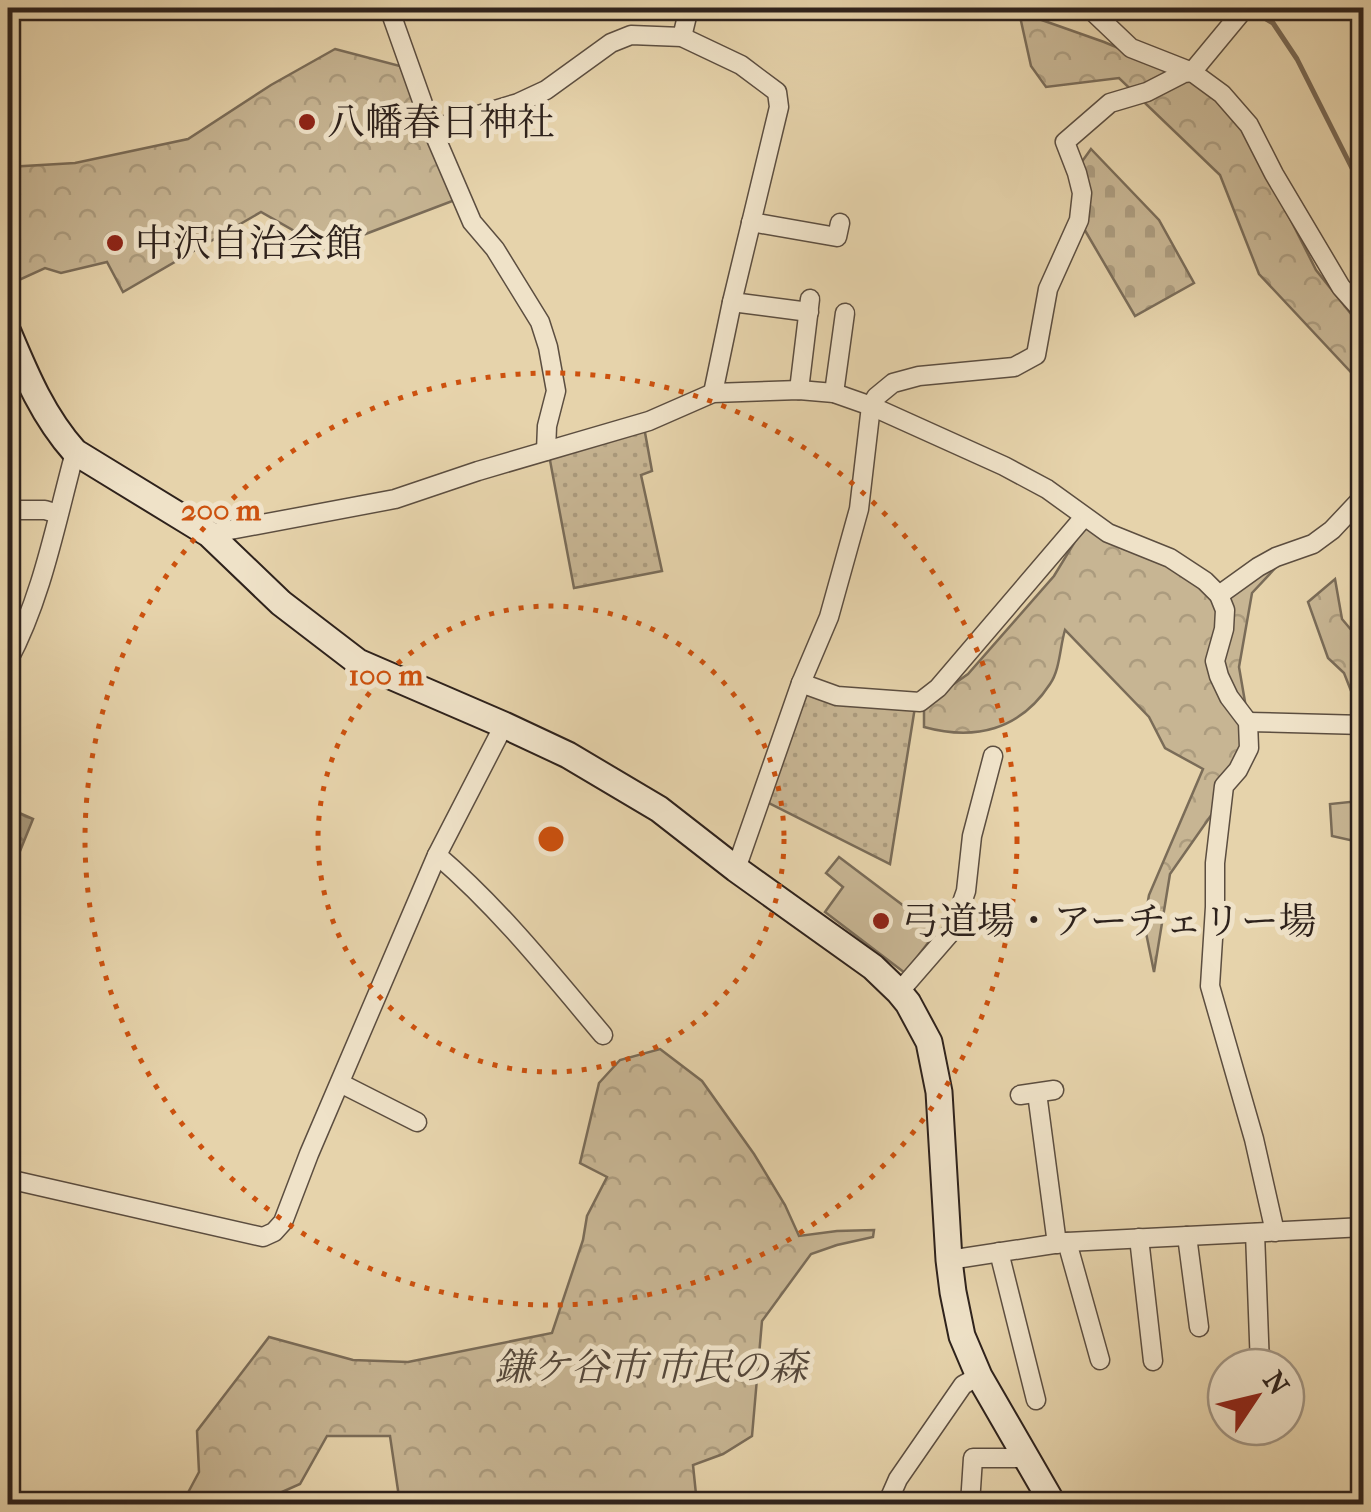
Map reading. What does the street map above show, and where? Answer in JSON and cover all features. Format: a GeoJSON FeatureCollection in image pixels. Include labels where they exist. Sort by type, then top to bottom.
{"type":"FeatureCollection","features":[{"type":"Feature","properties":{"kind":"street"},"geometry":{"type":"LineString","coordinates":[[389,8],[432,130],[472,222],[495,249],[540,322],[556,390],[546,426],[546,451]]}},
{"type":"Feature","properties":{"kind":"street"},"geometry":{"type":"LineString","coordinates":[[682,37],[690,8]]}},
{"type":"Feature","properties":{"kind":"street"},"geometry":{"type":"LineString","coordinates":[[1089,8],[1131,48],[1192,72],[1222,94],[1249,125],[1322,254],[1364,313]]}},
{"type":"Feature","properties":{"kind":"street"},"geometry":{"type":"LineString","coordinates":[[736,869],[801,683],[829,617],[859,509],[871,406],[876,397],[894,383],[919,376],[1014,367],[1036,355],[1048,289],[1080,220],[1082,194],[1078,173],[1064,142],[1110,103],[1192,72],[1241,12]]}},
{"type":"Feature","properties":{"kind":"street"},"geometry":{"type":"LineString","coordinates":[[432,130],[546,90],[612,43],[631,35],[682,37],[741,65],[777,92],[779,107],[713,393]]}},
{"type":"Feature","properties":{"kind":"street"},"geometry":{"type":"LineString","coordinates":[[751,222],[837,237],[840,223]]}},
{"type":"Feature","properties":{"kind":"street"},"geometry":{"type":"LineString","coordinates":[[732,302],[809,306],[799,390]]}},
{"type":"Feature","properties":{"kind":"street"},"geometry":{"type":"LineString","coordinates":[[834,394],[845,313]]}},
{"type":"Feature","properties":{"kind":"street"},"geometry":{"type":"LineString","coordinates":[[8,332],[36,398],[76,452],[209,534],[281,603],[358,662],[568,756],[659,809],[872,966],[908,1003],[929,1042],[939,1092],[949,1260],[962,1336],[979,1376],[1053,1504]]}},
{"type":"Feature","properties":{"kind":"street"},"geometry":{"type":"LineString","coordinates":[[209,534],[396,499],[478,470],[649,422],[713,393],[799,390],[834,394],[871,406],[1004,466],[1047,490],[1108,533],[1170,558],[1219,595],[1225,610],[1224,630],[1215,661],[1229,697],[1248,722],[1249,748],[1224,786],[1215,863],[1210,986],[1254,1139],[1275,1232]]}},
{"type":"Feature","properties":{"kind":"street"},"geometry":{"type":"LineString","coordinates":[[8,662],[32,604],[76,452]]}},
{"type":"Feature","properties":{"kind":"street"},"geometry":{"type":"LineString","coordinates":[[1219,595],[1258,567],[1313,544],[1364,496]]}},
{"type":"Feature","properties":{"kind":"street"},"geometry":{"type":"LineString","coordinates":[[8,510],[46,510],[58,514]]}},
{"type":"Feature","properties":{"kind":"street"},"geometry":{"type":"LineString","coordinates":[[801,683],[837,696],[920,702],[938,688],[1084,517]]}},
{"type":"Feature","properties":{"kind":"street"},"geometry":{"type":"LineString","coordinates":[[1248,722],[1364,726]]}},
{"type":"Feature","properties":{"kind":"street"},"geometry":{"type":"LineString","coordinates":[[8,1179],[264,1237],[274,1232],[282,1222],[436,855],[504,725]]}},
{"type":"Feature","properties":{"kind":"street"},"geometry":{"type":"LineString","coordinates":[[898,992],[952,931],[966,891],[972,836],[993,756]]}},
{"type":"Feature","properties":{"kind":"street"},"geometry":{"type":"LineString","coordinates":[[436,855],[482,897],[603,1035]]}},
{"type":"Feature","properties":{"kind":"street"},"geometry":{"type":"LineString","coordinates":[[340,1084],[418,1122]]}},
{"type":"Feature","properties":{"kind":"street"},"geometry":{"type":"LineString","coordinates":[[1037,1093],[1062,1243],[1100,1360]]}},
{"type":"Feature","properties":{"kind":"street"},"geometry":{"type":"LineString","coordinates":[[949,1260],[1062,1243],[1364,1227]]}},
{"type":"Feature","properties":{"kind":"street"},"geometry":{"type":"LineString","coordinates":[[1254,1233],[1259,1347]]}},
{"type":"Feature","properties":{"kind":"street"},"geometry":{"type":"LineString","coordinates":[[1187,1236],[1200,1327]]}},
{"type":"Feature","properties":{"kind":"street"},"geometry":{"type":"LineString","coordinates":[[1139,1238],[1152,1360]]}},
{"type":"Feature","properties":{"kind":"street"},"geometry":{"type":"LineString","coordinates":[[999,1252],[1036,1400]]}},
{"type":"Feature","properties":{"kind":"street"},"geometry":{"type":"LineString","coordinates":[[886,1504],[898,1479],[964,1385],[979,1376]]}},
{"type":"Feature","properties":{"kind":"street"},"geometry":{"type":"LineString","coordinates":[[970,1504],[974,1458],[1026,1458]]}},
{"type":"Feature","properties":{"kind":"green space"},"geometry":{"type":"Polygon","coordinates":[[[1019,12],[1191,78],[1217,96],[1244,127],[1316,270],[1363,329],[1363,385],[1259,274],[1220,175],[1119,78],[1046,87],[1031,66],[1019,12]]]}},
{"type":"Feature","properties":{"kind":"green space"},"geometry":{"type":"Polygon","coordinates":[[[335,49],[400,66],[455,200],[326,249],[261,212],[123,292],[107,262],[61,273],[45,268],[8,285],[8,167],[75,163],[188,139],[335,49]]]}},
{"type":"Feature","properties":{"kind":"green space"},"geometry":{"type":"Polygon","coordinates":[[[1091,149],[1159,220],[1194,283],[1135,316],[1083,227],[1078,167],[1091,149]]]}},
{"type":"Feature","properties":{"kind":"green space"},"geometry":{"type":"Polygon","coordinates":[[[644,427],[652,471],[641,475],[662,571],[574,588],[549,455],[644,427]]]}},
{"type":"Feature","properties":{"kind":"green space"},"geometry":{"type":"Polygon","coordinates":[[[1085,525],[1178,568],[1214,597],[1280,563],[1252,593],[1239,667],[1254,754],[1170,874],[1154,972],[1144,923],[1149,895],[1203,769],[1165,748],[1149,717],[1065,630],[1053,678],[1025,712],[1010,722],[978,732],[924,727],[924,705],[968,674],[1054,576],[1085,525]]]}},
{"type":"Feature","properties":{"kind":"green space"},"geometry":{"type":"Polygon","coordinates":[[[1335,579],[1342,619],[1363,644],[1363,706],[1357,706],[1344,673],[1328,658],[1308,602],[1335,579]]]}},
{"type":"Feature","properties":{"kind":"green space"},"geometry":{"type":"Polygon","coordinates":[[[803,689],[915,707],[890,864],[763,800],[803,689]]]}},
{"type":"Feature","properties":{"kind":"green space"},"geometry":{"type":"Polygon","coordinates":[[[1330,804],[1363,804],[1363,843],[1332,836],[1330,804]]]}},
{"type":"Feature","properties":{"kind":"green space","name":"弓道場・アーチェリー場"},"geometry":{"type":"Polygon","coordinates":[[[839,857],[937,931],[905,973],[825,912],[843,887],[826,873],[839,857]]]}},
{"type":"Feature","properties":{"kind":"green space","name":"鎌ケ谷市 市民の森"},"geometry":{"type":"Polygon","coordinates":[[[660,1049],[702,1081],[754,1154],[799,1236],[874,1230],[873,1237],[811,1254],[762,1321],[752,1436],[723,1454],[693,1465],[697,1504],[400,1504],[390,1436],[327,1436],[300,1484],[255,1504],[183,1502],[199,1472],[197,1431],[269,1337],[353,1360],[408,1362],[552,1333],[583,1240],[587,1216],[607,1177],[580,1163],[599,1083],[620,1060],[660,1049]]]}},
{"type":"Feature","properties":{"kind":"water"},"geometry":{"type":"Polygon","coordinates":[[[8,808],[33,819],[20,851],[8,846],[8,808]]]}},
{"type":"Feature","properties":{"kind":"waterway"},"geometry":{"type":"LineString","coordinates":[[1215,8],[1237,11]]}},
{"type":"Feature","properties":{"kind":"waterway"},"geometry":{"type":"LineString","coordinates":[[1251,10],[1273,23],[1297,59],[1364,192]]}},
{"type":"Feature","properties":{"kind":"place","name":"八幡春日神社"},"geometry":{"type":"Point","coordinates":[307,122]}},
{"type":"Feature","properties":{"kind":"place","name":"中沢自治会館"},"geometry":{"type":"Point","coordinates":[115,243]}},
{"type":"Feature","properties":{"kind":"place","name":"弓道場・アーチェリー場"},"geometry":{"type":"Point","coordinates":[881,921]}}]}
